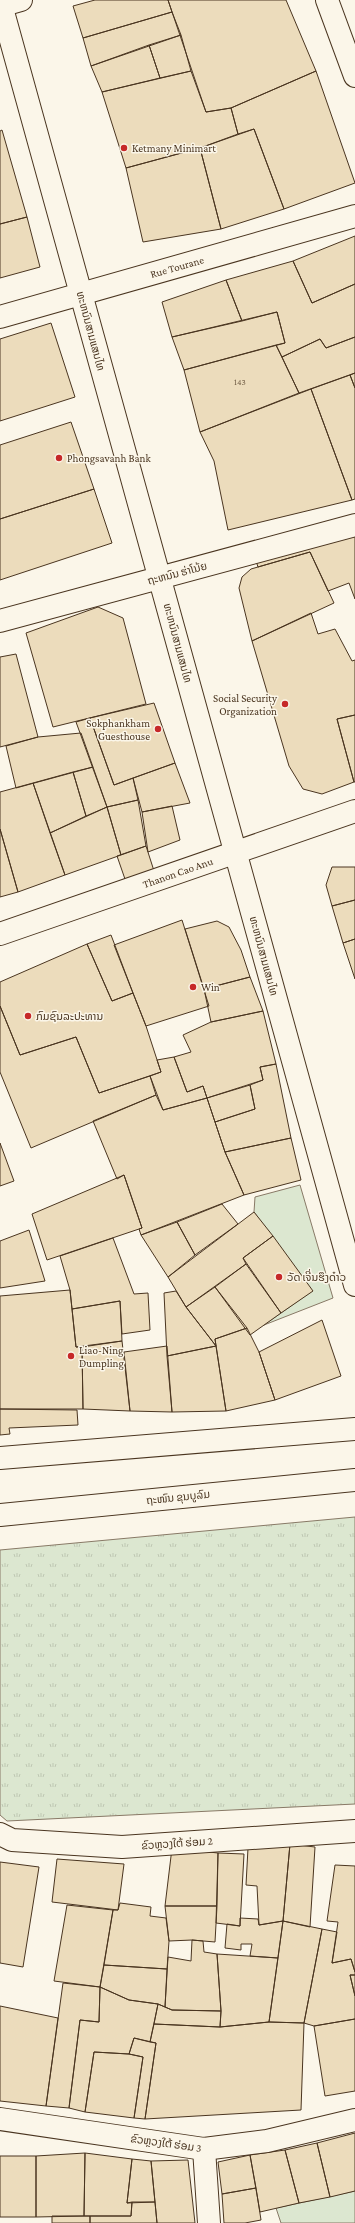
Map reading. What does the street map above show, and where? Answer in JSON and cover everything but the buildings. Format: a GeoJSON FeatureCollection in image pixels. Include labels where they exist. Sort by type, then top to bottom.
{"type":"FeatureCollection","features":[{"type":"Feature","properties":{"kind":"main road"},"geometry":{"type":"LineString","coordinates":[[327,0],[355,76]]}},
{"type":"Feature","properties":{"kind":"main road","name":"ທະຫນົນສາມແສນໄທ"},"geometry":{"type":"LineString","coordinates":[[5,3],[81,294],[355,1285]]}},
{"type":"Feature","properties":{"kind":"main road","name":"Rue Tourane"},"geometry":{"type":"LineString","coordinates":[[0,317],[355,216]]}},
{"type":"Feature","properties":{"kind":"main road","name":"ຖະຫນົນ ຮ່າໂນ້ຍ"},"geometry":{"type":"LineString","coordinates":[[0,621],[355,525]]}},
{"type":"Feature","properties":{"kind":"main road","name":"Thanon Cao Anu"},"geometry":{"type":"LineString","coordinates":[[0,934],[355,811]]}},
{"type":"Feature","properties":{"kind":"main road"},"geometry":{"type":"LineString","coordinates":[[0,1458],[355,1429]]}},
{"type":"Feature","properties":{"kind":"main road","name":"ຖະໜົນ ຂຸນບູລົມ"},"geometry":{"type":"LineString","coordinates":[[0,1515],[355,1480]]}},
{"type":"Feature","properties":{"kind":"main road","name":"ຂົວຫຼວງໃຕ້ ຮ່ອມ 2"},"geometry":{"type":"LineString","coordinates":[[0,1834],[12,1840],[122,1847],[355,1831]]}},
{"type":"Feature","properties":{"kind":"main road","name":"ຂົວຫຼວງໃຕ້ ຮ່ອມ 3"},"geometry":{"type":"LineString","coordinates":[[0,2119],[204,2149],[267,2141],[355,2120]]}},
{"type":"Feature","properties":{"kind":"main road"},"geometry":{"type":"LineString","coordinates":[[204,2149],[209,2223]]}},
{"type":"Feature","properties":{"kind":"green space"},"geometry":{"type":"Polygon","coordinates":[[[300,1185],[333,1298],[264,1325],[312,1291],[254,1212],[255,1197],[300,1185]]]}},
{"type":"Feature","properties":{"kind":"green space"},"geometry":{"type":"Polygon","coordinates":[[[355,1517],[355,1804],[7,1821],[0,1815],[0,1550],[355,1517]]]}},
{"type":"Feature","properties":{"kind":"green space"},"geometry":{"type":"Polygon","coordinates":[[[355,2191],[355,2223],[281,2223],[276,2208],[355,2191]]]}},
{"type":"Feature","properties":{"kind":"place","name":"Ketmany Minimart"},"geometry":{"type":"Point","coordinates":[124,148]}},
{"type":"Feature","properties":{"kind":"place","name":"Phongsavanh Bank"},"geometry":{"type":"Point","coordinates":[59,458]}},
{"type":"Feature","properties":{"kind":"place","name":"Social Security Organization"},"geometry":{"type":"Point","coordinates":[285,704]}},
{"type":"Feature","properties":{"kind":"place","name":"Sokphankham Guesthouse"},"geometry":{"type":"Point","coordinates":[158,729]}},
{"type":"Feature","properties":{"kind":"place","name":"Win"},"geometry":{"type":"Point","coordinates":[193,987]}},
{"type":"Feature","properties":{"kind":"place","name":"ກົມຊົນລະປະທານ"},"geometry":{"type":"Point","coordinates":[28,1016]}},
{"type":"Feature","properties":{"kind":"place","name":"ວັດ ເຈີ່ນຮຶງດ໋າວ"},"geometry":{"type":"Point","coordinates":[279,1277]}},
{"type":"Feature","properties":{"kind":"place","name":"Liao-Ning Dumpling"},"geometry":{"type":"Point","coordinates":[71,1356]}}]}
